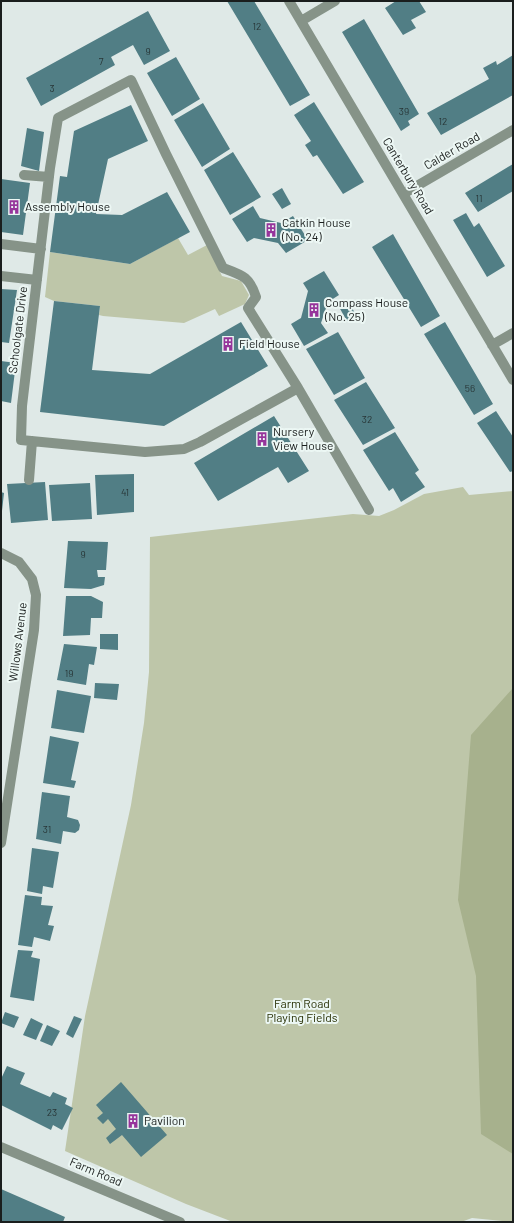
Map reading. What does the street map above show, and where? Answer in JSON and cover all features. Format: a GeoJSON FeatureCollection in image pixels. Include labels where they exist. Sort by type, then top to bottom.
{"type":"FeatureCollection","features":[{"type":"Feature","properties":{"kind":"street","name":"Canterbury Road"},"geometry":{"type":"LineString","coordinates":[[289,1],[513,380]]}},
{"type":"Feature","properties":{"kind":"street"},"geometry":{"type":"LineString","coordinates":[[301,21],[335,1]]}},
{"type":"Feature","properties":{"kind":"street","name":"Schoolgate Drive"},"geometry":{"type":"LineString","coordinates":[[32,441],[21,440],[22,406],[49,172],[58,118],[131,80],[223,268],[243,276],[249,281],[256,297],[248,308],[298,388]]}},
{"type":"Feature","properties":{"kind":"street","name":"Calder Road"},"geometry":{"type":"LineString","coordinates":[[403,194],[513,130]]}},
{"type":"Feature","properties":{"kind":"street"},"geometry":{"type":"LineString","coordinates":[[24,175],[49,172]]}},
{"type":"Feature","properties":{"kind":"street"},"geometry":{"type":"LineString","coordinates":[[1,244],[40,249]]}},
{"type":"Feature","properties":{"kind":"street","name":"Schoolgate Drive"},"geometry":{"type":"LineString","coordinates":[[1,276],[37,280]]}},
{"type":"Feature","properties":{"kind":"street"},"geometry":{"type":"LineString","coordinates":[[492,345],[513,333]]}},
{"type":"Feature","properties":{"kind":"street"},"geometry":{"type":"LineString","coordinates":[[29,480],[32,441],[145,452],[184,449],[200,442],[298,388],[370,510]]}},
{"type":"Feature","properties":{"kind":"street","name":"Willows Avenue"},"geometry":{"type":"LineString","coordinates":[[1,553],[19,562],[32,579],[36,595],[34,630],[1,843]]}},
{"type":"Feature","properties":{"kind":"street","name":"Farm Road"},"geometry":{"type":"LineString","coordinates":[[1,1147],[180,1222]]}},
{"type":"Feature","properties":{"kind":"green space"},"geometry":{"type":"Polygon","coordinates":[[[178,238],[188,255],[207,245],[222,276],[241,281],[249,295],[245,304],[219,316],[215,309],[184,323],[103,316],[99,315],[100,306],[54,301],[45,297],[50,252],[130,264],[178,238]]]}},
{"type":"Feature","properties":{"kind":"green space","name":"Farm Road Playing Fields"},"geometry":{"type":"Polygon","coordinates":[[[463,487],[469,495],[513,491],[513,1222],[472,1218],[461,1222],[233,1222],[186,1204],[65,1151],[85,1016],[131,805],[144,723],[149,672],[150,537],[353,514],[379,516],[424,494],[463,487]]]}},
{"type":"Feature","properties":{"kind":"green space"},"geometry":{"type":"Polygon","coordinates":[[[513,688],[513,1154],[481,1134],[476,976],[458,900],[471,735],[513,688]]]}},
{"type":"Feature","properties":{"kind":"building"},"geometry":{"type":"Polygon","coordinates":[[[227,1],[254,1],[310,95],[290,106],[227,1]]]}},
{"type":"Feature","properties":{"kind":"building"},"geometry":{"type":"Polygon","coordinates":[[[396,1],[419,1],[426,12],[411,20],[416,28],[403,35],[385,8],[396,1]]]}},
{"type":"Feature","properties":{"kind":"building"},"geometry":{"type":"Polygon","coordinates":[[[148,11],[170,51],[144,65],[133,45],[111,57],[115,65],[41,106],[26,78],[148,11]]]}},
{"type":"Feature","properties":{"kind":"building"},"geometry":{"type":"Polygon","coordinates":[[[364,19],[419,114],[408,121],[410,125],[401,131],[342,32],[364,19]]]}},
{"type":"Feature","properties":{"kind":"building"},"geometry":{"type":"Polygon","coordinates":[[[513,55],[513,95],[441,135],[427,113],[489,79],[483,68],[496,61],[497,65],[513,55]]]}},
{"type":"Feature","properties":{"kind":"building"},"geometry":{"type":"Polygon","coordinates":[[[176,57],[200,99],[172,116],[147,73],[176,57]]]}},
{"type":"Feature","properties":{"kind":"building"},"geometry":{"type":"Polygon","coordinates":[[[314,102],[364,182],[343,194],[317,155],[313,157],[305,145],[311,141],[294,115],[314,102]]]}},
{"type":"Feature","properties":{"kind":"building"},"geometry":{"type":"Polygon","coordinates":[[[203,103],[230,149],[202,167],[174,120],[203,103]]]}},
{"type":"Feature","properties":{"kind":"building"},"geometry":{"type":"Polygon","coordinates":[[[131,105],[148,141],[108,159],[96,214],[122,215],[167,192],[190,232],[130,264],[50,252],[60,176],[67,177],[74,131],[131,105]]]}},
{"type":"Feature","properties":{"kind":"building"},"geometry":{"type":"Polygon","coordinates":[[[27,128],[44,132],[39,171],[21,166],[27,128]]]}},
{"type":"Feature","properties":{"kind":"building"},"geometry":{"type":"Polygon","coordinates":[[[233,152],[261,197],[230,215],[204,170],[233,152]]]}},
{"type":"Feature","properties":{"kind":"building"},"geometry":{"type":"Polygon","coordinates":[[[513,164],[513,191],[478,212],[465,193],[513,164]]]}},
{"type":"Feature","properties":{"kind":"building","name":"Assembly House"},"geometry":{"type":"Polygon","coordinates":[[[1,179],[30,183],[23,235],[1,232],[1,179]]]}},
{"type":"Feature","properties":{"kind":"building"},"geometry":{"type":"Polygon","coordinates":[[[282,188],[291,204],[282,209],[272,194],[282,188]]]}},
{"type":"Feature","properties":{"kind":"building","name":"Catkin House (No. 24)"},"geometry":{"type":"Polygon","coordinates":[[[253,206],[260,218],[281,223],[293,216],[308,240],[286,253],[278,243],[254,238],[247,242],[232,219],[253,206]]]}},
{"type":"Feature","properties":{"kind":"building"},"geometry":{"type":"Polygon","coordinates":[[[466,213],[474,227],[479,223],[505,266],[487,277],[453,220],[466,213]]]}},
{"type":"Feature","properties":{"kind":"building"},"geometry":{"type":"Polygon","coordinates":[[[393,234],[440,316],[421,327],[372,247],[393,234]]]}},
{"type":"Feature","properties":{"kind":"building","name":"Compass House (No. 25)"},"geometry":{"type":"Polygon","coordinates":[[[324,271],[339,295],[328,302],[321,323],[328,333],[304,346],[291,324],[301,318],[308,291],[303,283],[324,271]]]}},
{"type":"Feature","properties":{"kind":"building"},"geometry":{"type":"Polygon","coordinates":[[[1,289],[17,290],[9,343],[1,342],[1,289]]]}},
{"type":"Feature","properties":{"kind":"building","name":"Field House"},"geometry":{"type":"Polygon","coordinates":[[[54,301],[100,306],[92,370],[150,374],[241,322],[268,366],[164,426],[40,412],[54,301]]]}},
{"type":"Feature","properties":{"kind":"building"},"geometry":{"type":"Polygon","coordinates":[[[348,302],[357,316],[347,321],[339,307],[348,302]]]}},
{"type":"Feature","properties":{"kind":"building"},"geometry":{"type":"Polygon","coordinates":[[[445,322],[493,404],[474,415],[424,334],[445,322]]]}},
{"type":"Feature","properties":{"kind":"building"},"geometry":{"type":"Polygon","coordinates":[[[338,332],[365,378],[334,395],[306,349],[338,332]]]}},
{"type":"Feature","properties":{"kind":"building"},"geometry":{"type":"Polygon","coordinates":[[[1,361],[16,363],[11,403],[1,401],[1,361]]]}},
{"type":"Feature","properties":{"kind":"building"},"geometry":{"type":"Polygon","coordinates":[[[366,382],[395,428],[363,445],[334,400],[366,382]]]}},
{"type":"Feature","properties":{"kind":"building"},"geometry":{"type":"Polygon","coordinates":[[[496,411],[513,437],[513,471],[510,472],[477,423],[496,411]]]}},
{"type":"Feature","properties":{"kind":"building","name":"Nursery View House"},"geometry":{"type":"Polygon","coordinates":[[[274,416],[309,471],[288,483],[278,467],[218,501],[194,463],[274,416]]]}},
{"type":"Feature","properties":{"kind":"building"},"geometry":{"type":"Polygon","coordinates":[[[395,432],[419,470],[415,473],[425,487],[401,502],[393,488],[389,491],[363,450],[395,432]]]}},
{"type":"Feature","properties":{"kind":"building"},"geometry":{"type":"Polygon","coordinates":[[[134,474],[134,512],[97,515],[95,475],[134,474]]]}},
{"type":"Feature","properties":{"kind":"building"},"geometry":{"type":"Polygon","coordinates":[[[45,482],[48,520],[11,523],[7,484],[45,482]]]}},
{"type":"Feature","properties":{"kind":"building"},"geometry":{"type":"Polygon","coordinates":[[[90,483],[92,519],[52,521],[49,485],[90,483]]]}},
{"type":"Feature","properties":{"kind":"building"},"geometry":{"type":"Polygon","coordinates":[[[1,492],[4,493],[2,511],[1,511],[1,492]]]}},
{"type":"Feature","properties":{"kind":"building"},"geometry":{"type":"Polygon","coordinates":[[[68,541],[108,542],[106,570],[97,570],[98,577],[105,577],[104,585],[91,589],[64,588],[68,541]]]}},
{"type":"Feature","properties":{"kind":"building"},"geometry":{"type":"Polygon","coordinates":[[[66,596],[91,596],[103,602],[102,618],[91,618],[90,635],[63,636],[66,596]]]}},
{"type":"Feature","properties":{"kind":"building"},"geometry":{"type":"Polygon","coordinates":[[[100,634],[118,634],[118,650],[100,649],[100,634]]]}},
{"type":"Feature","properties":{"kind":"building"},"geometry":{"type":"Polygon","coordinates":[[[64,644],[97,647],[94,665],[89,664],[86,685],[57,680],[64,644]]]}},
{"type":"Feature","properties":{"kind":"building"},"geometry":{"type":"Polygon","coordinates":[[[95,683],[119,684],[117,700],[94,698],[95,683]]]}},
{"type":"Feature","properties":{"kind":"building"},"geometry":{"type":"Polygon","coordinates":[[[57,690],[91,696],[84,733],[51,728],[57,690]]]}},
{"type":"Feature","properties":{"kind":"building"},"geometry":{"type":"Polygon","coordinates":[[[50,736],[79,742],[71,780],[76,781],[74,788],[43,783],[50,736]]]}},
{"type":"Feature","properties":{"kind":"building"},"geometry":{"type":"Polygon","coordinates":[[[42,792],[70,796],[67,817],[78,820],[80,825],[79,830],[75,833],[63,831],[61,844],[36,839],[42,792]]]}},
{"type":"Feature","properties":{"kind":"building"},"geometry":{"type":"Polygon","coordinates":[[[32,848],[59,852],[53,888],[43,886],[42,894],[27,891],[32,848]]]}},
{"type":"Feature","properties":{"kind":"building"},"geometry":{"type":"Polygon","coordinates":[[[25,895],[42,897],[41,905],[53,906],[48,925],[54,926],[50,941],[34,937],[32,947],[18,945],[25,895]]]}},
{"type":"Feature","properties":{"kind":"building"},"geometry":{"type":"Polygon","coordinates":[[[18,950],[33,951],[31,957],[40,959],[34,1001],[10,997],[18,950]]]}},
{"type":"Feature","properties":{"kind":"building"},"geometry":{"type":"Polygon","coordinates":[[[5,1012],[19,1017],[14,1028],[1,1023],[5,1012]]]}},
{"type":"Feature","properties":{"kind":"building"},"geometry":{"type":"Polygon","coordinates":[[[74,1016],[82,1019],[73,1038],[66,1034],[74,1016]]]}},
{"type":"Feature","properties":{"kind":"building"},"geometry":{"type":"Polygon","coordinates":[[[31,1018],[43,1024],[36,1040],[23,1035],[31,1018]]]}},
{"type":"Feature","properties":{"kind":"building"},"geometry":{"type":"Polygon","coordinates":[[[47,1025],[60,1031],[52,1046],[40,1041],[47,1025]]]}},
{"type":"Feature","properties":{"kind":"building"},"geometry":{"type":"Polygon","coordinates":[[[7,1066],[25,1073],[20,1084],[50,1097],[53,1092],[67,1098],[65,1104],[73,1108],[62,1130],[53,1125],[51,1130],[1,1105],[1,1079],[7,1066]]]}},
{"type":"Feature","properties":{"kind":"building","name":"Pavilion"},"geometry":{"type":"Polygon","coordinates":[[[121,1082],[167,1135],[141,1157],[122,1135],[110,1144],[106,1138],[116,1129],[108,1119],[103,1124],[97,1118],[103,1113],[96,1105],[121,1082]]]}},
{"type":"Feature","properties":{"kind":"building"},"geometry":{"type":"Polygon","coordinates":[[[1,1189],[65,1217],[63,1222],[1,1222],[1,1189]]]}},
{"type":"Feature","properties":{"kind":"place","name":"Assembly House"},"geometry":{"type":"Point","coordinates":[14,207]}},
{"type":"Feature","properties":{"kind":"place","name":"Catkin House (No. 24)"},"geometry":{"type":"Point","coordinates":[271,230]}},
{"type":"Feature","properties":{"kind":"place","name":"Compass House (No. 25)"},"geometry":{"type":"Point","coordinates":[314,310]}},
{"type":"Feature","properties":{"kind":"place","name":"Field House"},"geometry":{"type":"Point","coordinates":[228,344]}},
{"type":"Feature","properties":{"kind":"place","name":"Nursery View House"},"geometry":{"type":"Point","coordinates":[262,439]}},
{"type":"Feature","properties":{"kind":"place","name":"Pavilion"},"geometry":{"type":"Point","coordinates":[133,1121]}}]}
